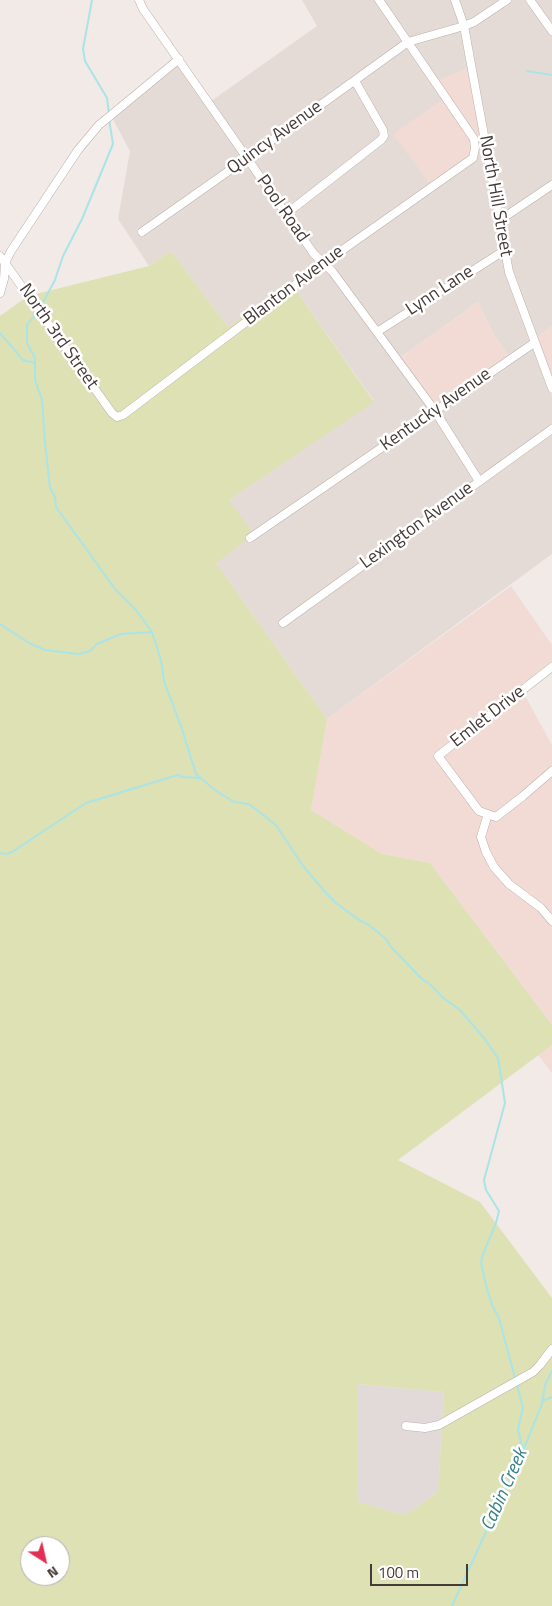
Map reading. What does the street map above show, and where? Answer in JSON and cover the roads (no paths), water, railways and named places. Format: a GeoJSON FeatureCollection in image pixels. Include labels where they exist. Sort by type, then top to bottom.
{"type":"FeatureCollection","features":[{"type":"Feature","properties":{"kind":"street","name":"Pool Road"},"geometry":{"type":"LineString","coordinates":[[139,0],[143,9],[314,254],[332,271],[435,411],[479,481]]}},
{"type":"Feature","properties":{"kind":"street"},"geometry":{"type":"LineString","coordinates":[[379,0],[408,42],[474,22],[507,0]]}},
{"type":"Feature","properties":{"kind":"street","name":"North Hill Street"},"geometry":{"type":"LineString","coordinates":[[455,0],[464,26],[505,250],[515,292],[552,388]]}},
{"type":"Feature","properties":{"kind":"street"},"geometry":{"type":"LineString","coordinates":[[530,0],[552,31]]}},
{"type":"Feature","properties":{"kind":"street","name":"Quincy Avenue"},"geometry":{"type":"LineString","coordinates":[[142,232],[408,42]]}},
{"type":"Feature","properties":{"kind":"street","name":"Blanton Avenue"},"geometry":{"type":"LineString","coordinates":[[117,417],[324,264],[473,158],[474,139],[408,42]]}},
{"type":"Feature","properties":{"kind":"street"},"geometry":{"type":"LineString","coordinates":[[0,293],[6,263],[11,251],[78,150],[110,116],[178,59]]}},
{"type":"Feature","properties":{"kind":"street"},"geometry":{"type":"LineString","coordinates":[[286,214],[384,136],[383,130],[355,81]]}},
{"type":"Feature","properties":{"kind":"street"},"geometry":{"type":"LineString","coordinates":[[500,220],[552,185]]}},
{"type":"Feature","properties":{"kind":"street","name":"Lynn Lane"},"geometry":{"type":"LineString","coordinates":[[376,332],[505,250]]}},
{"type":"Feature","properties":{"kind":"street","name":"North 3rd Street"},"geometry":{"type":"LineString","coordinates":[[0,256],[112,413],[117,417]]}},
{"type":"Feature","properties":{"kind":"street","name":"Kentucky Avenue"},"geometry":{"type":"LineString","coordinates":[[250,538],[534,343]]}},
{"type":"Feature","properties":{"kind":"street","name":"Lexington Avenue"},"geometry":{"type":"LineString","coordinates":[[284,623],[552,429]]}},
{"type":"Feature","properties":{"kind":"street","name":"Emlet Drive"},"geometry":{"type":"LineString","coordinates":[[488,814],[479,811],[438,756],[552,667]]}},
{"type":"Feature","properties":{"kind":"street"},"geometry":{"type":"LineString","coordinates":[[552,771],[496,817],[488,814],[481,837],[494,867],[509,884],[541,908],[552,921]]}},
{"type":"Feature","properties":{"kind":"street"},"geometry":{"type":"LineString","coordinates":[[406,1426],[425,1428],[439,1425],[533,1372],[552,1349]]}},
{"type":"Feature","properties":{"kind":"waterway"},"geometry":{"type":"LineString","coordinates":[[92,0],[83,49],[85,61],[107,98],[109,114]]}},
{"type":"Feature","properties":{"kind":"waterway"},"geometry":{"type":"LineString","coordinates":[[527,71],[552,75]]}},
{"type":"Feature","properties":{"kind":"waterway"},"geometry":{"type":"LineString","coordinates":[[40,308],[55,280],[63,256],[82,219],[113,144],[109,119]]}},
{"type":"Feature","properties":{"kind":"waterway"},"geometry":{"type":"LineString","coordinates":[[37,312],[27,325],[27,343],[35,358],[35,380],[42,400],[50,488],[55,497],[56,507],[115,589],[136,610],[152,632],[161,660],[164,681],[196,774],[215,790],[234,802],[249,804],[276,825],[303,866],[325,892],[336,903],[386,939],[391,947],[422,979],[460,1010],[498,1058],[505,1103],[484,1180],[486,1190],[499,1211],[481,1262],[486,1285],[492,1305],[499,1318],[515,1378]]}},
{"type":"Feature","properties":{"kind":"waterway"},"geometry":{"type":"LineString","coordinates":[[0,333],[23,360],[35,363]]}},
{"type":"Feature","properties":{"kind":"waterway"},"geometry":{"type":"LineString","coordinates":[[0,624],[29,643],[45,650],[79,654],[90,651],[97,644],[121,634],[152,632]]}},
{"type":"Feature","properties":{"kind":"waterway"},"geometry":{"type":"LineString","coordinates":[[0,853],[12,852],[86,803],[178,775],[200,778]]}},
{"type":"Feature","properties":{"kind":"waterway","name":"Cabin Creek"},"geometry":{"type":"LineString","coordinates":[[452,1606],[523,1451],[542,1404],[545,1385],[552,1371]]}},
{"type":"Feature","properties":{"kind":"waterway"},"geometry":{"type":"LineString","coordinates":[[517,1385],[523,1408],[518,1429],[523,1451]]}},
{"type":"Feature","properties":{"kind":"waterway"},"geometry":{"type":"LineString","coordinates":[[542,1401],[552,1397]]}}]}
